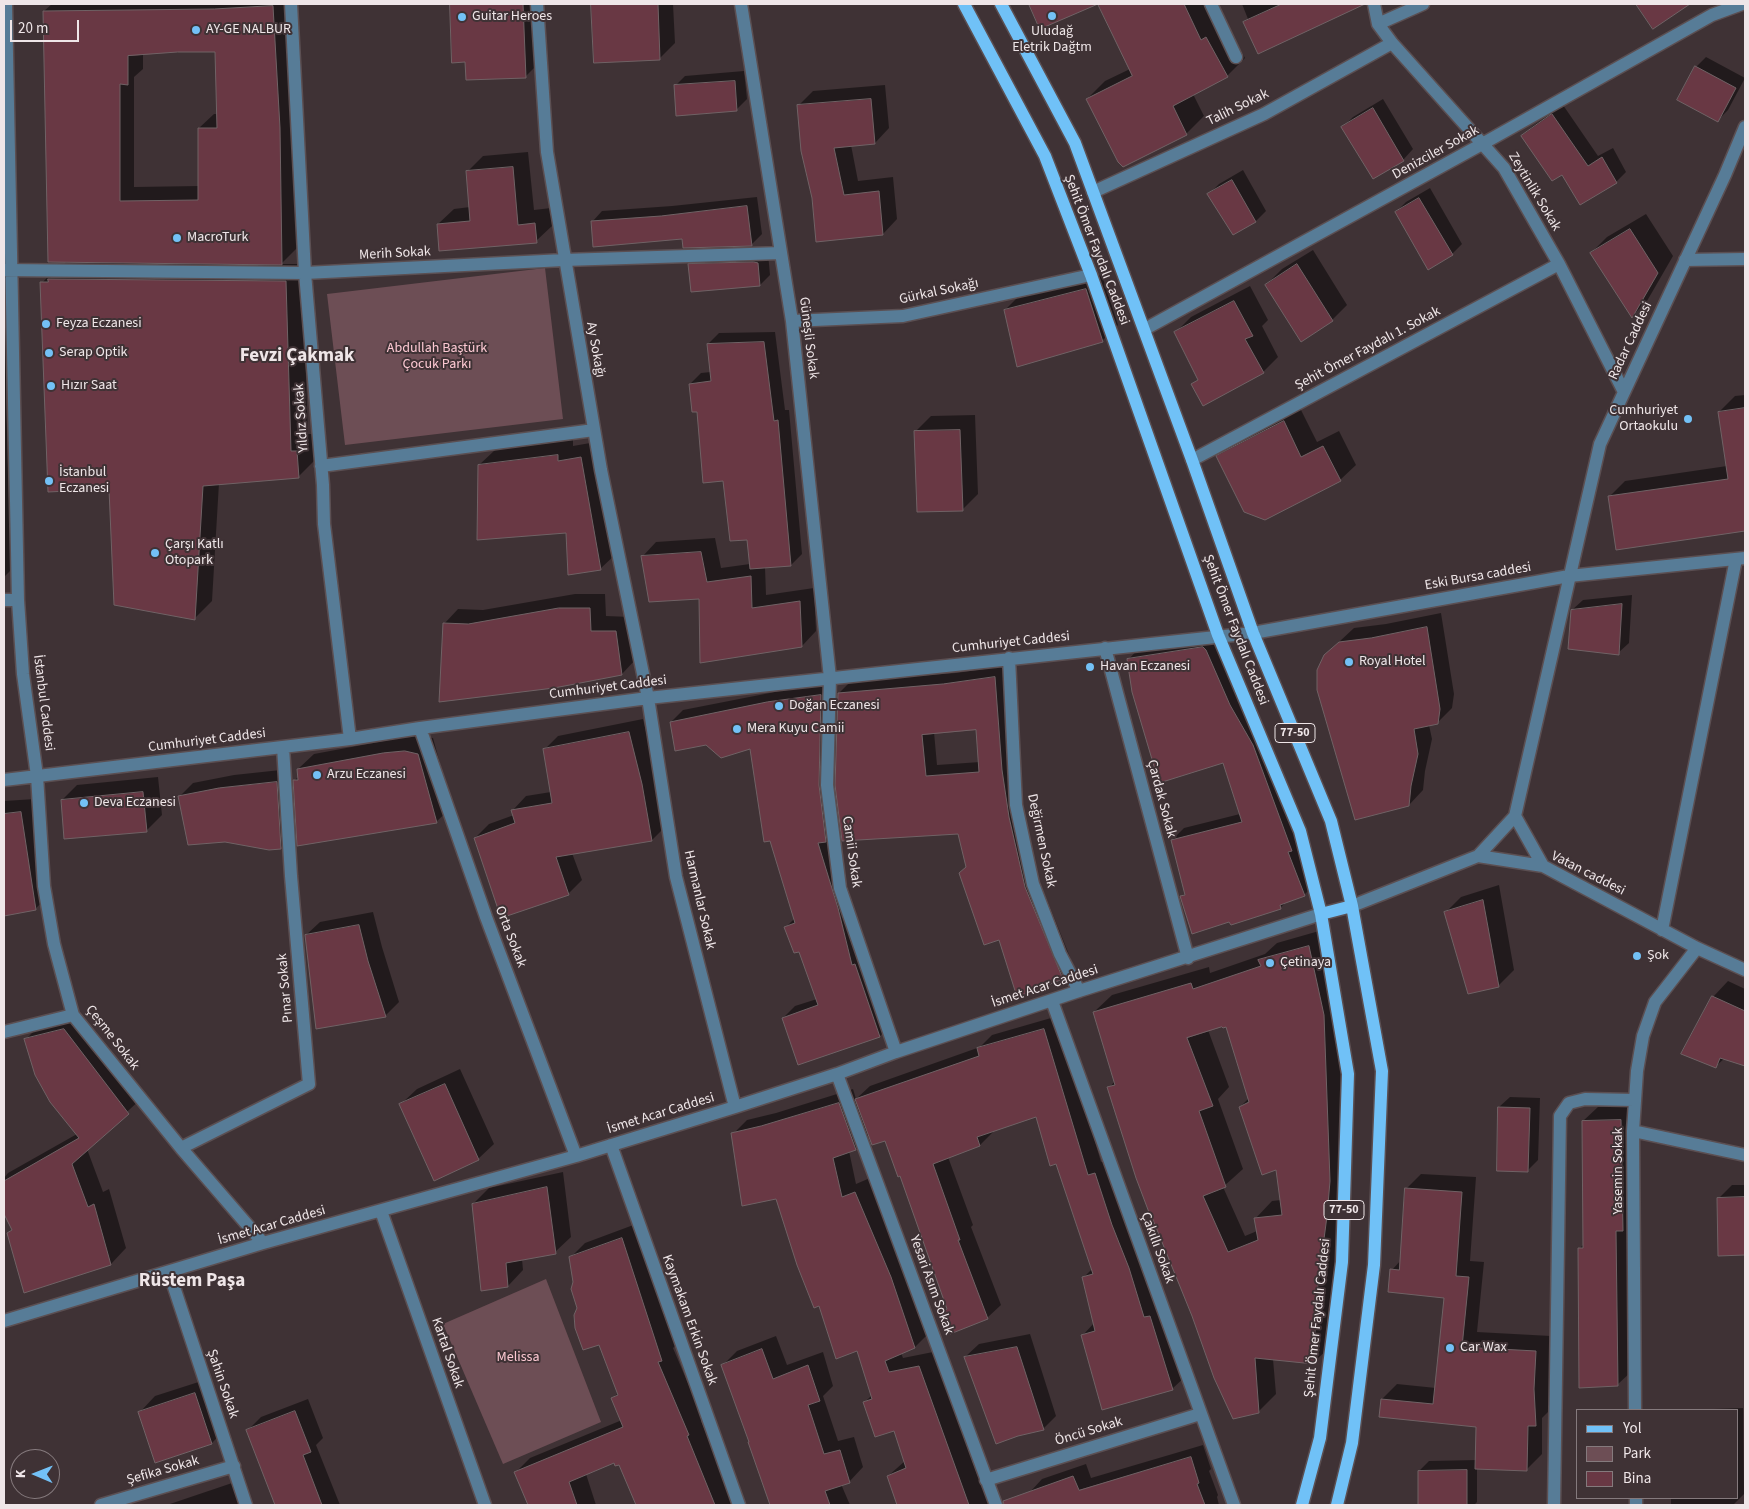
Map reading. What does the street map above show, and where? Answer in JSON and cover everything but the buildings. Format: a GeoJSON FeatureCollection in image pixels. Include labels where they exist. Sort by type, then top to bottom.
{"type":"FeatureCollection","features":[{"type":"Feature","properties":{"kind":"main road","name":"Şehit Ömer Faydalı Caddesi"},"geometry":{"type":"LineString","coordinates":[[964,4],[1045,156],[1090,275],[1218,635],[1300,831],[1321,914],[1348,1074],[1342,1262],[1320,1438],[1302,1505]]}},
{"type":"Feature","properties":{"kind":"main road","name":"Şehit Ömer Faydalı Caddesi"},"geometry":{"type":"LineString","coordinates":[[1001,4],[1075,143],[1145,330],[1253,632],[1331,821],[1352,906],[1382,1072],[1374,1265],[1352,1443],[1337,1505]]}},
{"type":"Feature","properties":{"kind":"main road"},"geometry":{"type":"LineString","coordinates":[[1321,914],[1352,906]]}},
{"type":"Feature","properties":{"kind":"street","name":"İstanbul Caddesi"},"geometry":{"type":"LineString","coordinates":[[6,4],[8,270],[18,600],[23,674],[38,776]]}},
{"type":"Feature","properties":{"kind":"street","name":"Yıldız Sokak"},"geometry":{"type":"LineString","coordinates":[[291,4],[305,273],[324,524],[350,739]]}},
{"type":"Feature","properties":{"kind":"street","name":"Ay Sokağı"},"geometry":{"type":"LineString","coordinates":[[536,4],[547,152],[564,260],[594,430],[648,698]]}},
{"type":"Feature","properties":{"kind":"street","name":"Güneşli Sokak"},"geometry":{"type":"LineString","coordinates":[[741,4],[792,321],[830,678]]}},
{"type":"Feature","properties":{"kind":"street"},"geometry":{"type":"LineString","coordinates":[[1212,4],[1236,56]]}},
{"type":"Feature","properties":{"kind":"street","name":"Zeytinlik Sokak"},"geometry":{"type":"LineString","coordinates":[[1374,4],[1378,24],[1392,43],[1484,143],[1504,168],[1559,264],[1624,392]]}},
{"type":"Feature","properties":{"kind":"street"},"geometry":{"type":"LineString","coordinates":[[1378,24],[1423,4]]}},
{"type":"Feature","properties":{"kind":"street","name":"Denizciler Sokak"},"geometry":{"type":"LineString","coordinates":[[1145,330],[1712,15],[1742,4]]}},
{"type":"Feature","properties":{"kind":"street","name":"Talih Sokak"},"geometry":{"type":"LineString","coordinates":[[1093,192],[1264,114],[1392,43]]}},
{"type":"Feature","properties":{"kind":"street","name":"Radar Caddesi"},"geometry":{"type":"LineString","coordinates":[[1515,816],[1600,444],[1742,141],[1745,126]]}},
{"type":"Feature","properties":{"kind":"street","name":"Merih Sokak"},"geometry":{"type":"LineString","coordinates":[[8,270],[305,273],[564,260],[780,253]]}},
{"type":"Feature","properties":{"kind":"street"},"geometry":{"type":"LineString","coordinates":[[1685,260],[1745,259]]}},
{"type":"Feature","properties":{"kind":"street","name":"Şehit Ömer Faydalı 1. Sokak"},"geometry":{"type":"LineString","coordinates":[[1192,460],[1559,264]]}},
{"type":"Feature","properties":{"kind":"street","name":"Gürkal Sokağı"},"geometry":{"type":"LineString","coordinates":[[792,321],[903,316],[1090,275]]}},
{"type":"Feature","properties":{"kind":"street"},"geometry":{"type":"LineString","coordinates":[[320,466],[594,430]]}},
{"type":"Feature","properties":{"kind":"street"},"geometry":{"type":"LineString","coordinates":[[1662,930],[1741,558]]}},
{"type":"Feature","properties":{"kind":"street","name":"Eski Bursa caddesi"},"geometry":{"type":"LineString","coordinates":[[1218,635],[1253,632],[1569,576],[1741,558]]}},
{"type":"Feature","properties":{"kind":"street"},"geometry":{"type":"LineString","coordinates":[[4,600],[18,600]]}},
{"type":"Feature","properties":{"kind":"street","name":"Cumhuriyet Caddesi"},"geometry":{"type":"LineString","coordinates":[[4,780],[350,739],[648,698],[1218,635]]}},
{"type":"Feature","properties":{"kind":"street","name":"Çardak Sokak"},"geometry":{"type":"LineString","coordinates":[[1105,648],[1188,958]]}},
{"type":"Feature","properties":{"kind":"street","name":"Değirmen Sokak"},"geometry":{"type":"LineString","coordinates":[[1009,658],[1016,805],[1033,884],[1060,954],[1079,991]]}},
{"type":"Feature","properties":{"kind":"street","name":"Camii Sokak"},"geometry":{"type":"LineString","coordinates":[[830,678],[828,785],[840,888],[896,1052]]}},
{"type":"Feature","properties":{"kind":"street","name":"Harmanlar Sokak"},"geometry":{"type":"LineString","coordinates":[[648,698],[676,877],[735,1107]]}},
{"type":"Feature","properties":{"kind":"street","name":"Orta Sokak"},"geometry":{"type":"LineString","coordinates":[[420,728],[486,917],[576,1156]]}},
{"type":"Feature","properties":{"kind":"street","name":"Pınar Sokak"},"geometry":{"type":"LineString","coordinates":[[181,1148],[309,1084],[291,876],[283,747]]}},
{"type":"Feature","properties":{"kind":"street","name":"Çeşme Sokak"},"geometry":{"type":"LineString","coordinates":[[38,776],[44,886],[54,944],[73,1015],[181,1148],[263,1243]]}},
{"type":"Feature","properties":{"kind":"street"},"geometry":{"type":"LineString","coordinates":[[1352,906],[1478,856],[1515,816],[1543,866]]}},
{"type":"Feature","properties":{"kind":"street","name":"Vatan caddesi"},"geometry":{"type":"LineString","coordinates":[[1478,856],[1543,866],[1662,930],[1745,970]]}},
{"type":"Feature","properties":{"kind":"street","name":"İsmet Acar Caddesi"},"geometry":{"type":"LineString","coordinates":[[4,1321],[263,1243],[576,1156],[735,1107],[838,1074],[896,1052],[1079,991],[1188,958],[1321,914]]}},
{"type":"Feature","properties":{"kind":"street","name":"Yasemin Sokak"},"geometry":{"type":"LineString","coordinates":[[1635,1409],[1633,1131],[1636,1071],[1642,1036],[1655,1002],[1697,948]]}},
{"type":"Feature","properties":{"kind":"street","name":"Çakıllı Sokak"},"geometry":{"type":"LineString","coordinates":[[1052,1001],[1234,1505]]}},
{"type":"Feature","properties":{"kind":"street"},"geometry":{"type":"LineString","coordinates":[[4,1032],[73,1015]]}},
{"type":"Feature","properties":{"kind":"street","name":"Yesari Asım Sokak"},"geometry":{"type":"LineString","coordinates":[[838,1074],[996,1505]]}},
{"type":"Feature","properties":{"kind":"street"},"geometry":{"type":"LineString","coordinates":[[1554,1505],[1560,1116],[1569,1103],[1585,1099],[1634,1100]]}},
{"type":"Feature","properties":{"kind":"street"},"geometry":{"type":"LineString","coordinates":[[1633,1131],[1745,1155]]}},
{"type":"Feature","properties":{"kind":"street","name":"Kaymakam Erkin Sokak"},"geometry":{"type":"LineString","coordinates":[[611,1144],[739,1505]]}},
{"type":"Feature","properties":{"kind":"street","name":"Kartal Sokak"},"geometry":{"type":"LineString","coordinates":[[381,1211],[484,1505]]}},
{"type":"Feature","properties":{"kind":"street","name":"Şahin Sokak"},"geometry":{"type":"LineString","coordinates":[[169,1272],[246,1505]]}},
{"type":"Feature","properties":{"kind":"street","name":"Öncü Sokak"},"geometry":{"type":"LineString","coordinates":[[986,1480],[1200,1414]]}},
{"type":"Feature","properties":{"kind":"street","name":"Şefika Sokak"},"geometry":{"type":"LineString","coordinates":[[101,1505],[234,1466]]}},
{"type":"Feature","properties":{"kind":"green space","name":"Abdullah Baştürk Çocuk Parkı"},"geometry":{"type":"Polygon","coordinates":[[[545,268],[563,419],[345,445],[327,294],[545,268]]]}},
{"type":"Feature","properties":{"kind":"green space","name":"Melissa"},"geometry":{"type":"Polygon","coordinates":[[[546,1279],[601,1422],[503,1464],[443,1324],[546,1279]]]}},
{"type":"Feature","properties":{"kind":"place","name":"Uludağ Eletrik Dağtm"},"geometry":{"type":"Point","coordinates":[1052,16]}},
{"type":"Feature","properties":{"kind":"place","name":"Guitar Heroes"},"geometry":{"type":"Point","coordinates":[462,17]}},
{"type":"Feature","properties":{"kind":"place","name":"AY-GE NALBUR"},"geometry":{"type":"Point","coordinates":[196,30]}},
{"type":"Feature","properties":{"kind":"place","name":"MacroTurk"},"geometry":{"type":"Point","coordinates":[177,238]}},
{"type":"Feature","properties":{"kind":"place","name":"Feyza Eczanesi"},"geometry":{"type":"Point","coordinates":[46,324]}},
{"type":"Feature","properties":{"kind":"place","name":"Serap Optik"},"geometry":{"type":"Point","coordinates":[49,353]}},
{"type":"Feature","properties":{"kind":"place","name":"Hızır Saat"},"geometry":{"type":"Point","coordinates":[51,386]}},
{"type":"Feature","properties":{"kind":"place","name":"Cumhuriyet Ortaokulu"},"geometry":{"type":"Point","coordinates":[1688,419]}},
{"type":"Feature","properties":{"kind":"place","name":"İstanbul Eczanesi"},"geometry":{"type":"Point","coordinates":[49,481]}},
{"type":"Feature","properties":{"kind":"place","name":"Çarşı Katlı Otopark"},"geometry":{"type":"Point","coordinates":[155,553]}},
{"type":"Feature","properties":{"kind":"place","name":"Royal Hotel"},"geometry":{"type":"Point","coordinates":[1349,662]}},
{"type":"Feature","properties":{"kind":"place","name":"Havan Eczanesi"},"geometry":{"type":"Point","coordinates":[1090,667]}},
{"type":"Feature","properties":{"kind":"place","name":"Doğan Eczanesi"},"geometry":{"type":"Point","coordinates":[779,706]}},
{"type":"Feature","properties":{"kind":"place","name":"Mera Kuyu Camii"},"geometry":{"type":"Point","coordinates":[737,729]}},
{"type":"Feature","properties":{"kind":"place","name":"Arzu Eczanesi"},"geometry":{"type":"Point","coordinates":[317,775]}},
{"type":"Feature","properties":{"kind":"place","name":"Deva Eczanesi"},"geometry":{"type":"Point","coordinates":[84,803]}},
{"type":"Feature","properties":{"kind":"place","name":"Şok"},"geometry":{"type":"Point","coordinates":[1637,956]}},
{"type":"Feature","properties":{"kind":"place","name":"Çetinaya"},"geometry":{"type":"Point","coordinates":[1270,963]}},
{"type":"Feature","properties":{"kind":"place","name":"Car Wax"},"geometry":{"type":"Point","coordinates":[1450,1348]}},
{"type":"Feature","properties":{"kind":"district","name":"Fevzi Çakmak"},"geometry":{"type":"Point","coordinates":[297,357]}},
{"type":"Feature","properties":{"kind":"district","name":"Rüstem Paşa"},"geometry":{"type":"Point","coordinates":[192,1282]}}]}
